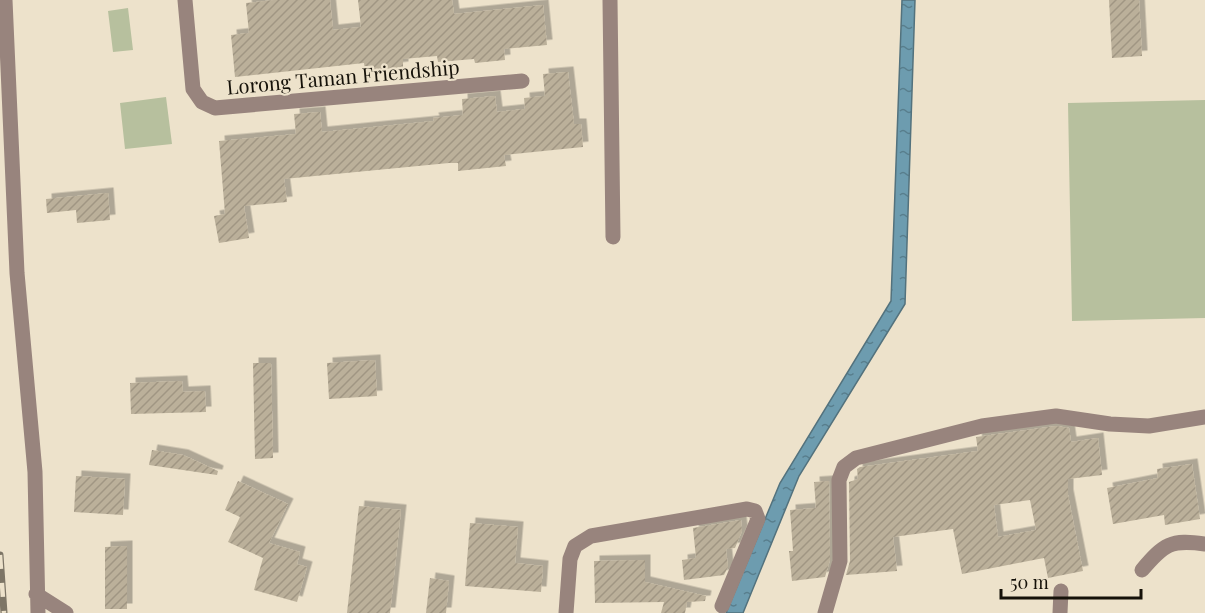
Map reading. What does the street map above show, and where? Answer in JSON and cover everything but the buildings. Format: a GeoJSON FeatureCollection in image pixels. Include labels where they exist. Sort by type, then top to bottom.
{"type":"FeatureCollection","features":[{"type":"Feature","properties":{"kind":"street"},"geometry":{"type":"LineString","coordinates":[[5,0],[17,273],[35,472],[38,613]]}},
{"type":"Feature","properties":{"kind":"street","name":"Lorong Taman Friendship"},"geometry":{"type":"LineString","coordinates":[[185,0],[193,89],[202,102],[215,108],[522,81]]}},
{"type":"Feature","properties":{"kind":"street"},"geometry":{"type":"LineString","coordinates":[[610,0],[613,237]]}},
{"type":"Feature","properties":{"kind":"street"},"geometry":{"type":"LineString","coordinates":[[825,613],[840,561],[839,480],[844,468],[856,458],[982,426],[1056,416],[1110,424],[1149,426],[1205,417]]}},
{"type":"Feature","properties":{"kind":"street"},"geometry":{"type":"LineString","coordinates":[[566,613],[570,560],[575,546],[591,536],[747,509],[755,511],[758,519],[722,606]]}},
{"type":"Feature","properties":{"kind":"street"},"geometry":{"type":"LineString","coordinates":[[1142,570],[1160,549],[1171,543],[1205,544]]}},
{"type":"Feature","properties":{"kind":"street"},"geometry":{"type":"LineString","coordinates":[[1060,613],[1061,591]]}},
{"type":"Feature","properties":{"kind":"street"},"geometry":{"type":"LineString","coordinates":[[36,594],[66,613]]}},
{"type":"Feature","properties":{"kind":"green space"},"geometry":{"type":"Polygon","coordinates":[[[128,8],[133,50],[113,52],[108,11],[128,8]]]}},
{"type":"Feature","properties":{"kind":"green space"},"geometry":{"type":"Polygon","coordinates":[[[166,97],[172,144],[125,149],[120,103],[166,97]]]}},
{"type":"Feature","properties":{"kind":"green space"},"geometry":{"type":"Polygon","coordinates":[[[1205,100],[1205,318],[1072,321],[1068,103],[1205,100]]]}},
{"type":"Feature","properties":{"kind":"water"},"geometry":{"type":"Polygon","coordinates":[[[902,0],[915,0],[905,304],[799,476],[743,613],[726,613],[780,483],[891,301],[902,0]]]}},
{"type":"Feature","properties":{"kind":"railway"},"geometry":{"type":"LineString","coordinates":[[0,555],[4,613]]}}]}
